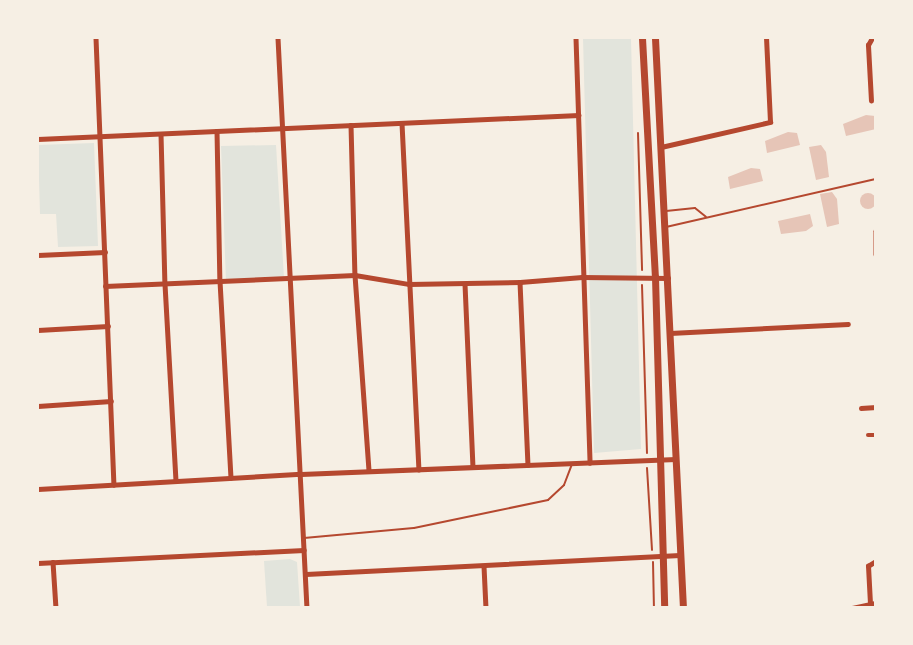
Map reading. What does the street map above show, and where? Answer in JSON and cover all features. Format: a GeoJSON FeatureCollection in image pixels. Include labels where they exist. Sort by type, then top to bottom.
{"type":"FeatureCollection","features":[{"type":"Feature","properties":{"kind":"main road"},"geometry":{"type":"LineString","coordinates":[[642,38],[655,277],[658,460],[664,608]]}},
{"type":"Feature","properties":{"kind":"main road"},"geometry":{"type":"LineString","coordinates":[[655,38],[683,608]]}},
{"type":"Feature","properties":{"kind":"street"},"geometry":{"type":"LineString","coordinates":[[96,38],[114,485]]}},
{"type":"Feature","properties":{"kind":"street"},"geometry":{"type":"LineString","coordinates":[[278,38],[307,608]]}},
{"type":"Feature","properties":{"kind":"street"},"geometry":{"type":"LineString","coordinates":[[576,38],[582,276],[590,463]]}},
{"type":"Feature","properties":{"kind":"street"},"geometry":{"type":"LineString","coordinates":[[661,147],[770,122],[766,38]]}},
{"type":"Feature","properties":{"kind":"street"},"geometry":{"type":"LineString","coordinates":[[872,38],[868,45],[872,101]]}},
{"type":"Feature","properties":{"kind":"street"},"geometry":{"type":"LineString","coordinates":[[38,139],[578,115]]}},
{"type":"Feature","properties":{"kind":"street"},"geometry":{"type":"LineString","coordinates":[[402,123],[418,470]]}},
{"type":"Feature","properties":{"kind":"street"},"geometry":{"type":"LineString","coordinates":[[351,125],[356,275],[369,471]]}},
{"type":"Feature","properties":{"kind":"street"},"geometry":{"type":"LineString","coordinates":[[217,131],[220,281],[231,478]]}},
{"type":"Feature","properties":{"kind":"street"},"geometry":{"type":"LineString","coordinates":[[161,134],[165,284],[176,481]]}},
{"type":"Feature","properties":{"kind":"street"},"geometry":{"type":"LineString","coordinates":[[874,232],[876,254]]}},
{"type":"Feature","properties":{"kind":"street"},"geometry":{"type":"LineString","coordinates":[[38,255],[105,252]]}},
{"type":"Feature","properties":{"kind":"street"},"geometry":{"type":"LineString","coordinates":[[105,286],[356,275],[408,284],[520,282],[582,276],[668,278]]}},
{"type":"Feature","properties":{"kind":"street"},"geometry":{"type":"LineString","coordinates":[[520,282],[528,465]]}},
{"type":"Feature","properties":{"kind":"street"},"geometry":{"type":"LineString","coordinates":[[465,284],[473,467]]}},
{"type":"Feature","properties":{"kind":"street"},"geometry":{"type":"LineString","coordinates":[[670,333],[848,324]]}},
{"type":"Feature","properties":{"kind":"street"},"geometry":{"type":"LineString","coordinates":[[38,330],[108,326]]}},
{"type":"Feature","properties":{"kind":"street"},"geometry":{"type":"LineString","coordinates":[[38,406],[111,402]]}},
{"type":"Feature","properties":{"kind":"street"},"geometry":{"type":"LineString","coordinates":[[861,408],[876,407]]}},
{"type":"Feature","properties":{"kind":"street"},"geometry":{"type":"LineString","coordinates":[[868,434],[876,435]]}},
{"type":"Feature","properties":{"kind":"street"},"geometry":{"type":"LineString","coordinates":[[38,489],[300,474],[676,459]]}},
{"type":"Feature","properties":{"kind":"street"},"geometry":{"type":"LineString","coordinates":[[38,563],[304,550]]}},
{"type":"Feature","properties":{"kind":"street"},"geometry":{"type":"LineString","coordinates":[[306,574],[680,555]]}},
{"type":"Feature","properties":{"kind":"street"},"geometry":{"type":"LineString","coordinates":[[852,608],[872,603],[868,566],[876,561]]}},
{"type":"Feature","properties":{"kind":"street"},"geometry":{"type":"LineString","coordinates":[[54,562],[56,608]]}},
{"type":"Feature","properties":{"kind":"street"},"geometry":{"type":"LineString","coordinates":[[484,566],[486,608]]}},
{"type":"Feature","properties":{"kind":"lane"},"geometry":{"type":"LineString","coordinates":[[665,227],[876,179]]}},
{"type":"Feature","properties":{"kind":"lane"},"geometry":{"type":"LineString","coordinates":[[664,212],[696,208],[706,218]]}},
{"type":"Feature","properties":{"kind":"lane"},"geometry":{"type":"LineString","coordinates":[[304,538],[438,524],[548,500],[564,485],[572,464]]}},
{"type":"Feature","properties":{"kind":"path"},"geometry":{"type":"LineString","coordinates":[[638,124],[647,461],[654,608]]}},
{"type":"Feature","properties":{"kind":"shaded area"},"geometry":{"type":"Polygon","coordinates":[[[583,38],[631,38],[641,449],[594,453],[583,38]]]}},
{"type":"Feature","properties":{"kind":"shaded area"},"geometry":{"type":"Polygon","coordinates":[[[94,143],[98,246],[58,247],[56,214],[40,214],[38,145],[94,143]]]}},
{"type":"Feature","properties":{"kind":"shaded area"},"geometry":{"type":"Polygon","coordinates":[[[276,145],[284,278],[226,282],[221,146],[276,145]]]}},
{"type":"Feature","properties":{"kind":"shaded area"},"geometry":{"type":"Polygon","coordinates":[[[290,559],[297,562],[300,607],[267,607],[264,561],[290,559]]]}},
{"type":"Feature","properties":{"kind":"building"},"geometry":{"type":"Polygon","coordinates":[[[866,115],[875,116],[876,129],[846,136],[843,124],[866,115]]]}},
{"type":"Feature","properties":{"kind":"building"},"geometry":{"type":"Polygon","coordinates":[[[788,132],[797,133],[800,145],[767,153],[765,141],[788,132]]]}},
{"type":"Feature","properties":{"kind":"building"},"geometry":{"type":"Polygon","coordinates":[[[821,145],[826,152],[829,177],[816,180],[809,147],[821,145]]]}},
{"type":"Feature","properties":{"kind":"building"},"geometry":{"type":"Polygon","coordinates":[[[751,168],[760,169],[763,181],[730,189],[728,177],[751,168]]]}},
{"type":"Feature","properties":{"kind":"building"},"geometry":{"type":"Polygon","coordinates":[[[832,192],[837,199],[839,224],[827,227],[820,194],[832,192]]]}},
{"type":"Feature","properties":{"kind":"building"},"geometry":{"type":"Polygon","coordinates":[[[865,193],[871,193],[876,198],[874,207],[865,209],[860,204],[860,198],[865,193]]]}},
{"type":"Feature","properties":{"kind":"building"},"geometry":{"type":"Polygon","coordinates":[[[810,214],[813,226],[806,231],[781,234],[778,221],[810,214]]]}}]}
